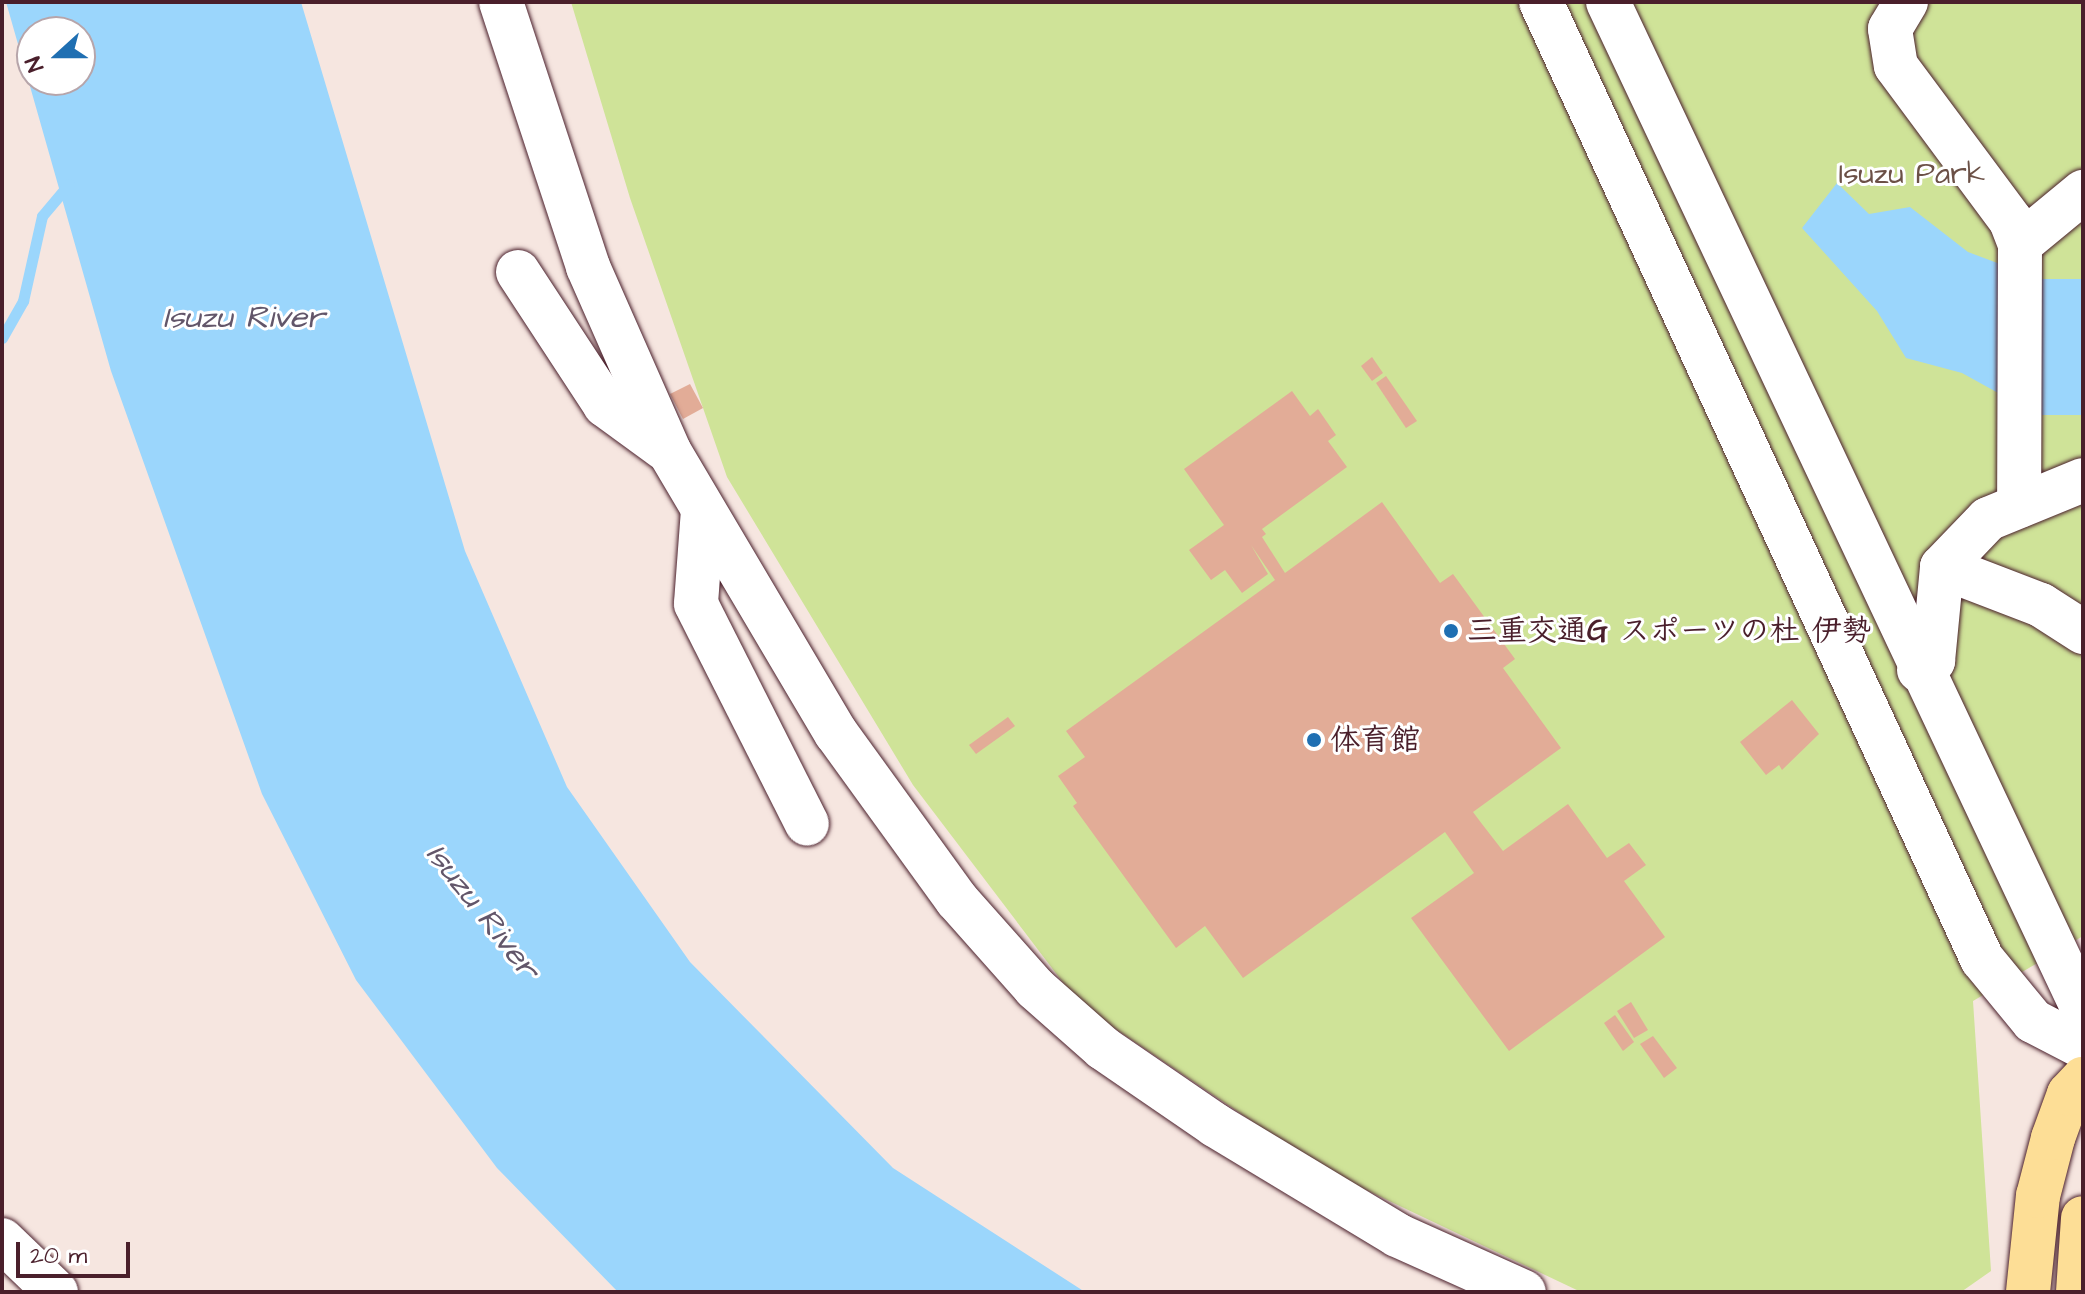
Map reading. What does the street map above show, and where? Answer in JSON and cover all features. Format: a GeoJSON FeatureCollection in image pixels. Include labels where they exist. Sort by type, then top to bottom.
{"type":"FeatureCollection","features":[{"type":"Feature","properties":{"kind":"main road"},"geometry":{"type":"LineString","coordinates":[[2027,1292],[2038,1196],[2053,1138],[2069,1094],[2083,1079]]}},
{"type":"Feature","properties":{"kind":"main road"},"geometry":{"type":"LineString","coordinates":[[2078,1292],[2083,1218]]}},
{"type":"Feature","properties":{"kind":"street"},"geometry":{"type":"LineString","coordinates":[[501,2],[588,267],[669,451],[836,733],[957,900],[1035,988],[1103,1048],[1312,1187],[1397,1235],[1524,1292]]}},
{"type":"Feature","properties":{"kind":"street"},"geometry":{"type":"LineString","coordinates":[[1541,2],[1982,959],[2033,1021],[2083,1047]]}},
{"type":"Feature","properties":{"kind":"street"},"geometry":{"type":"LineString","coordinates":[[1608,2],[1919,670],[2004,836],[2083,1009]]}},
{"type":"Feature","properties":{"kind":"street"},"geometry":{"type":"LineString","coordinates":[[1906,2],[1890,29],[1896,66],[2011,221],[2020,244],[2019,506]]}},
{"type":"Feature","properties":{"kind":"street"},"geometry":{"type":"LineString","coordinates":[[2020,244],[2083,192]]}},
{"type":"Feature","properties":{"kind":"street"},"geometry":{"type":"LineString","coordinates":[[518,272],[605,405],[669,451]]}},
{"type":"Feature","properties":{"kind":"street"},"geometry":{"type":"LineString","coordinates":[[1919,670],[1933,661],[1942,567],[1988,519],[2083,480]]}},
{"type":"Feature","properties":{"kind":"street"},"geometry":{"type":"LineString","coordinates":[[703,510],[696,604],[807,824]]}},
{"type":"Feature","properties":{"kind":"street"},"geometry":{"type":"LineString","coordinates":[[1942,567],[2041,605],[2083,632]]}},
{"type":"Feature","properties":{"kind":"street"},"geometry":{"type":"LineString","coordinates":[[2,1240],[56,1292]]}},
{"type":"Feature","properties":{"kind":"green space","name":"三重交通G スポーツの杜 伊勢"},"geometry":{"type":"Polygon","coordinates":[[[571,2],[2083,2],[2083,936],[1973,1001],[1991,1271],[1961,1292],[1581,1292],[1324,1170],[1080,1005],[913,785],[727,477],[630,198],[571,2]]]}},
{"type":"Feature","properties":{"kind":"water","name":"Isuzu River"},"geometry":{"type":"Polygon","coordinates":[[[6,2],[301,2],[465,551],[567,787],[690,962],[893,1168],[1085,1292],[618,1292],[497,1168],[356,980],[262,794],[111,371],[33,96],[96,96],[96,16],[16,16],[16,37],[6,2]]]}},
{"type":"Feature","properties":{"kind":"water"},"geometry":{"type":"Polygon","coordinates":[[[1837,183],[1869,214],[1910,207],[1968,252],[2040,279],[2083,279],[2083,415],[2038,415],[1962,373],[1906,358],[1877,311],[1802,228],[1837,183]]]}},
{"type":"Feature","properties":{"kind":"building"},"geometry":{"type":"Polygon","coordinates":[[[1372,357],[1383,373],[1372,381],[1361,366],[1372,357]]]}},
{"type":"Feature","properties":{"kind":"building"},"geometry":{"type":"Polygon","coordinates":[[[1386,376],[1417,421],[1406,428],[1376,383],[1386,376]]]}},
{"type":"Feature","properties":{"kind":"building"},"geometry":{"type":"Polygon","coordinates":[[[690,384],[703,408],[683,419],[670,394],[690,384]]]}},
{"type":"Feature","properties":{"kind":"building","name":"体育館"},"geometry":{"type":"Polygon","coordinates":[[[1292,391],[1310,416],[1318,409],[1336,435],[1328,441],[1347,467],[1262,529],[1266,534],[1262,537],[1285,573],[1382,502],[1440,583],[1453,574],[1515,659],[1503,668],[1561,748],[1473,812],[1503,851],[1568,804],[1607,858],[1629,843],[1646,865],[1624,881],[1665,937],[1509,1051],[1411,918],[1474,873],[1445,832],[1243,978],[1205,926],[1176,948],[1073,806],[1077,803],[1058,776],[1085,757],[1066,731],[1275,580],[1251,545],[1268,574],[1242,593],[1225,570],[1211,580],[1189,550],[1224,525],[1184,469],[1292,391]]]}},
{"type":"Feature","properties":{"kind":"building"},"geometry":{"type":"Polygon","coordinates":[[[1792,700],[1819,734],[1782,770],[1779,765],[1766,775],[1740,742],[1792,700]]]}},
{"type":"Feature","properties":{"kind":"building"},"geometry":{"type":"Polygon","coordinates":[[[1008,717],[1015,726],[976,754],[969,745],[1008,717]]]}},
{"type":"Feature","properties":{"kind":"building"},"geometry":{"type":"Polygon","coordinates":[[[1631,1002],[1648,1030],[1634,1038],[1617,1011],[1631,1002]]]}},
{"type":"Feature","properties":{"kind":"building"},"geometry":{"type":"Polygon","coordinates":[[[1615,1015],[1634,1042],[1623,1051],[1604,1023],[1615,1015]]]}},
{"type":"Feature","properties":{"kind":"building"},"geometry":{"type":"Polygon","coordinates":[[[1653,1036],[1677,1068],[1664,1078],[1640,1044],[1653,1036]]]}},
{"type":"Feature","properties":{"kind":"waterway"},"geometry":{"type":"LineString","coordinates":[[2,338],[23,301],[42,216],[69,184]]}},
{"type":"Feature","properties":{"kind":"place","name":"三重交通G スポーツの杜 伊勢"},"geometry":{"type":"Point","coordinates":[1451,631]}},
{"type":"Feature","properties":{"kind":"place","name":"体育館"},"geometry":{"type":"Point","coordinates":[1314,740]}},
{"type":"Feature","properties":{"kind":"park label","name":"Isuzu Park"},"geometry":{"type":"Point","coordinates":[1912,174]}}]}
